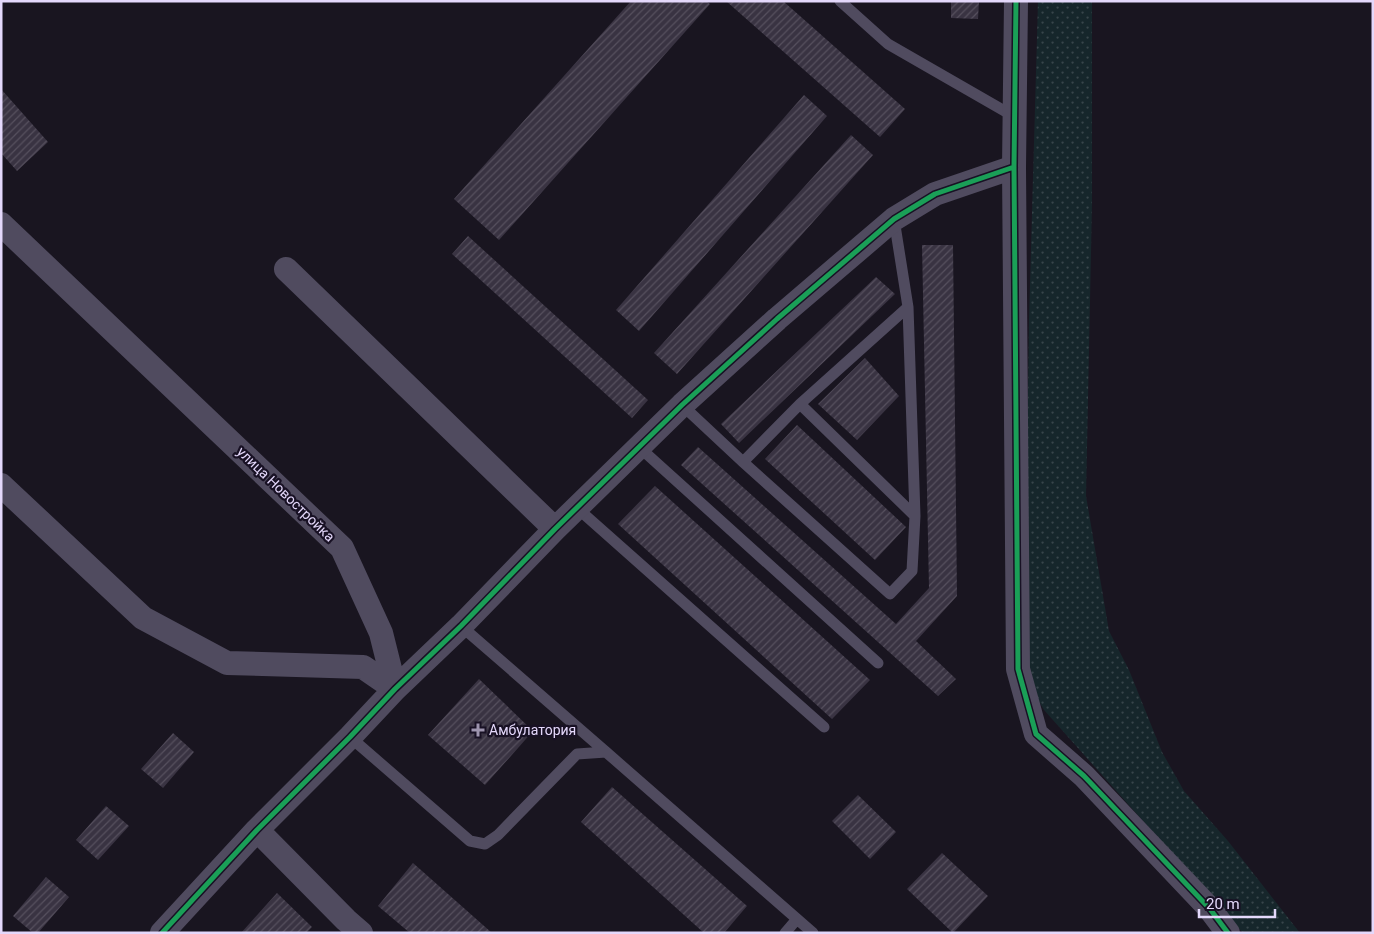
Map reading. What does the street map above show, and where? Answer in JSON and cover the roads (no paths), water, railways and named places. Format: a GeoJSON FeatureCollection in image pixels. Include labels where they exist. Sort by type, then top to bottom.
{"type":"FeatureCollection","features":[{"type":"Feature","properties":{"kind":"street"},"geometry":{"type":"LineString","coordinates":[[1016,1],[1014,167],[1018,669],[1036,734],[1097,790],[1210,909],[1228,933]]}},
{"type":"Feature","properties":{"kind":"street"},"geometry":{"type":"LineString","coordinates":[[162,933],[257,830],[395,689],[682,405],[777,319],[894,219],[935,194],[1014,167]]}},
{"type":"Feature","properties":{"kind":"street","name":"улица Новостройка"},"geometry":{"type":"LineString","coordinates":[[1,224],[342,548],[381,633],[395,689]]}},
{"type":"Feature","properties":{"kind":"street"},"geometry":{"type":"LineString","coordinates":[[286,269],[555,530]]}},
{"type":"Feature","properties":{"kind":"street"},"geometry":{"type":"LineString","coordinates":[[1,485],[143,618],[227,663],[363,667],[395,689]]}},
{"type":"Feature","properties":{"kind":"street"},"geometry":{"type":"LineString","coordinates":[[257,830],[347,928]]}},
{"type":"Feature","properties":{"kind":"lane"},"geometry":{"type":"LineString","coordinates":[[840,1],[888,44],[1015,118]]}},
{"type":"Feature","properties":{"kind":"lane"},"geometry":{"type":"LineString","coordinates":[[682,405],[890,594],[912,571],[914,516],[908,307],[894,219]]}},
{"type":"Feature","properties":{"kind":"lane"},"geometry":{"type":"LineString","coordinates":[[743,462],[800,404],[908,307]]}},
{"type":"Feature","properties":{"kind":"lane"},"geometry":{"type":"LineString","coordinates":[[800,404],[914,516]]}},
{"type":"Feature","properties":{"kind":"lane"},"geometry":{"type":"LineString","coordinates":[[639,447],[878,663]]}},
{"type":"Feature","properties":{"kind":"lane"},"geometry":{"type":"LineString","coordinates":[[577,508],[824,727]]}},
{"type":"Feature","properties":{"kind":"lane"},"geometry":{"type":"LineString","coordinates":[[460,626],[813,933]]}},
{"type":"Feature","properties":{"kind":"lane"},"geometry":{"type":"LineString","coordinates":[[350,737],[470,841],[485,844],[498,835],[577,754],[606,752]]}},
{"type":"Feature","properties":{"kind":"lane"},"geometry":{"type":"LineString","coordinates":[[785,933],[797,919]]}},
{"type":"Feature","properties":{"kind":"place","name":"Амбулатория"},"geometry":{"type":"Point","coordinates":[478,730]}}]}
